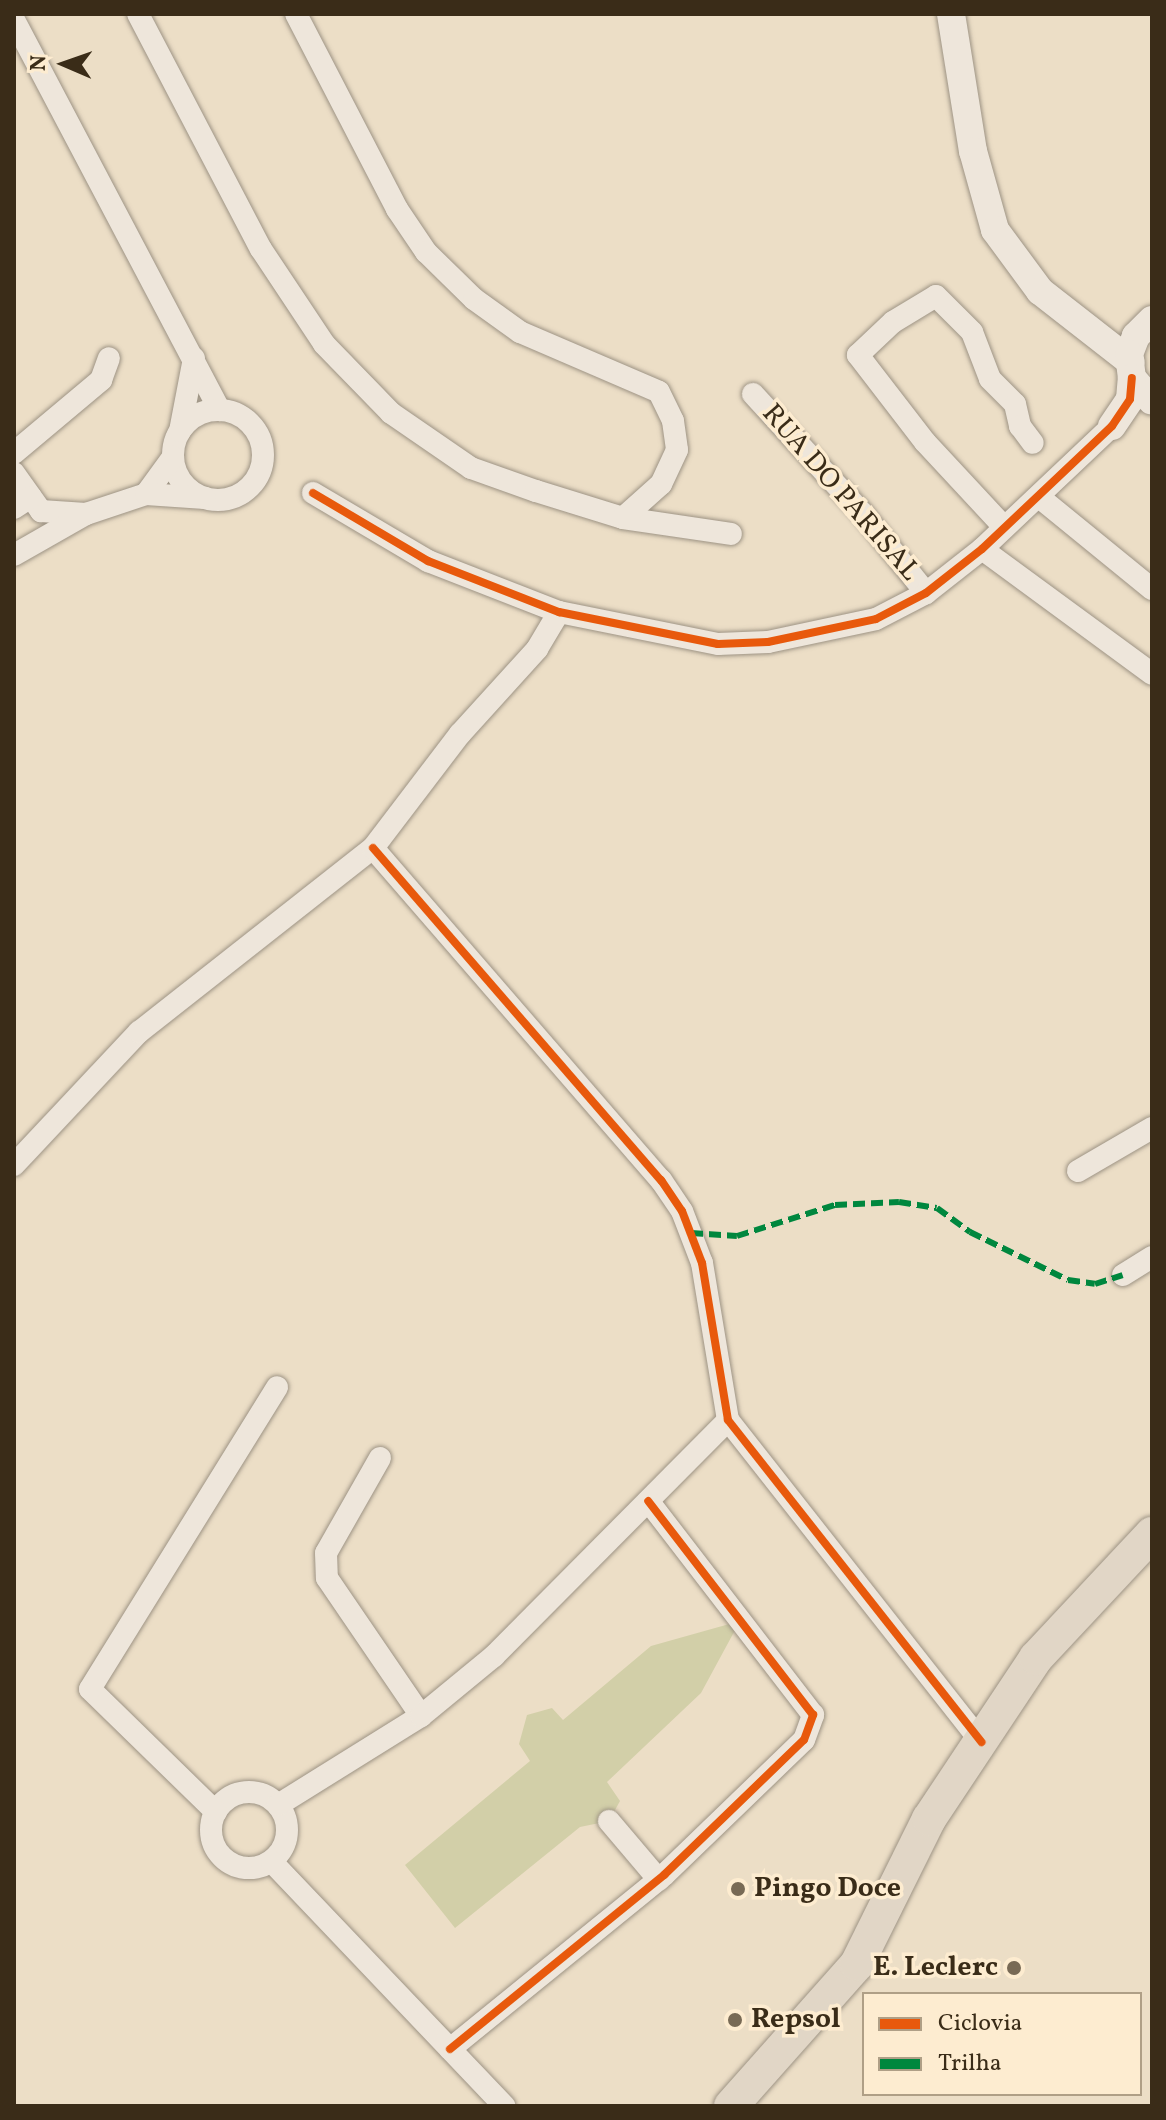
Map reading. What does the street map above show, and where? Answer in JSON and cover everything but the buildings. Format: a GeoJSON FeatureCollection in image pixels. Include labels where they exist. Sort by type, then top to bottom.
{"type":"FeatureCollection","features":[{"type":"Feature","properties":{"kind":"main road"},"geometry":{"type":"LineString","coordinates":[[731,2106],[857,1964],[929,1819],[1036,1658],[1152,1534]]}},
{"type":"Feature","properties":{"kind":"street"},"geometry":{"type":"LineString","coordinates":[[138,14],[261,249],[333,354],[391,413],[471,468],[623,518],[731,534]]}},
{"type":"Feature","properties":{"kind":"street"},"geometry":{"type":"LineString","coordinates":[[296,14],[397,209],[426,252],[474,299],[520,332],[659,392],[673,421],[677,450],[661,484],[623,518]]}},
{"type":"Feature","properties":{"kind":"street"},"geometry":{"type":"LineString","coordinates":[[951,14],[986,208],[1022,272],[1078,317],[1132,370],[1152,401]]}},
{"type":"Feature","properties":{"kind":"street"},"geometry":{"type":"LineString","coordinates":[[14,20],[220,410]]}},
{"type":"Feature","properties":{"kind":"street"},"geometry":{"type":"LineString","coordinates":[[1004,527],[925,442],[858,355],[893,322],[936,296],[972,332],[990,379],[1015,404],[1020,426],[1033,443]]}},
{"type":"Feature","properties":{"kind":"street"},"geometry":{"type":"LineString","coordinates":[[313,493],[428,561],[559,612],[718,644],[768,642],[876,619],[926,593],[982,549],[1112,426],[1130,399],[1132,370],[1147,325],[1114,329],[1078,317]]}},
{"type":"Feature","properties":{"kind":"street"},"geometry":{"type":"LineString","coordinates":[[14,453],[101,380],[109,358]]}},
{"type":"Feature","properties":{"kind":"street"},"geometry":{"type":"LineString","coordinates":[[146,494],[173,457],[194,358]]}},
{"type":"Feature","properties":{"kind":"street","name":"RUA DO PARISAL"},"geometry":{"type":"LineString","coordinates":[[753,394],[863,514],[926,593]]}},
{"type":"Feature","properties":{"kind":"street"},"geometry":{"type":"LineString","coordinates":[[1112,426],[1152,407]]}},
{"type":"Feature","properties":{"kind":"street"},"geometry":{"type":"LineString","coordinates":[[14,555],[86,514],[146,494],[227,499],[247,490],[263,464],[263,448],[249,421],[220,410],[191,419],[180,431]]}},
{"type":"Feature","properties":{"kind":"street"},"geometry":{"type":"LineString","coordinates":[[173,457],[183,483],[206,498]]}},
{"type":"Feature","properties":{"kind":"street"},"geometry":{"type":"LineString","coordinates":[[14,473],[22,503],[41,511],[86,514]]}},
{"type":"Feature","properties":{"kind":"street"},"geometry":{"type":"LineString","coordinates":[[1039,497],[1152,589]]}},
{"type":"Feature","properties":{"kind":"street"},"geometry":{"type":"LineString","coordinates":[[982,549],[1152,674]]}},
{"type":"Feature","properties":{"kind":"street"},"geometry":{"type":"LineString","coordinates":[[14,1165],[139,1032],[373,848],[460,734],[537,649],[559,612]]}},
{"type":"Feature","properties":{"kind":"street"},"geometry":{"type":"LineString","coordinates":[[373,848],[651,1168],[682,1211],[702,1263],[728,1420],[981,1742]]}},
{"type":"Feature","properties":{"kind":"street"},"geometry":{"type":"LineString","coordinates":[[1078,1171],[1152,1128]]}},
{"type":"Feature","properties":{"kind":"street"},"geometry":{"type":"LineString","coordinates":[[1123,1275],[1152,1257]]}},
{"type":"Feature","properties":{"kind":"street"},"geometry":{"type":"LineString","coordinates":[[216,1812],[90,1689],[277,1387]]}},
{"type":"Feature","properties":{"kind":"street"},"geometry":{"type":"LineString","coordinates":[[278,1805],[421,1716],[494,1656],[728,1420]]}},
{"type":"Feature","properties":{"kind":"street"},"geometry":{"type":"LineString","coordinates":[[380,1458],[326,1553],[327,1578],[421,1716]]}},
{"type":"Feature","properties":{"kind":"street"},"geometry":{"type":"LineString","coordinates":[[450,2049],[659,1880],[804,1740],[813,1715],[648,1501]]}},
{"type":"Feature","properties":{"kind":"street"},"geometry":{"type":"LineString","coordinates":[[245,1792],[278,1805],[286,1840],[272,1862],[246,1869],[223,1858],[211,1836],[216,1812],[233,1795],[245,1792]]}},
{"type":"Feature","properties":{"kind":"street"},"geometry":{"type":"LineString","coordinates":[[609,1821],[659,1880]]}},
{"type":"Feature","properties":{"kind":"street"},"geometry":{"type":"LineString","coordinates":[[272,1862],[504,2106]]}},
{"type":"Feature","properties":{"kind":"shaded area"},"geometry":{"type":"Polygon","coordinates":[[[740,1621],[701,1693],[607,1782],[620,1801],[609,1821],[580,1827],[455,1928],[405,1865],[530,1761],[519,1744],[527,1715],[552,1708],[563,1720],[651,1646],[740,1621]]]}},
{"type":"Feature","properties":{"kind":"marked path"},"geometry":{"type":"LineString","coordinates":[[691,1233],[737,1236],[835,1205],[899,1202],[937,1208],[970,1232],[1068,1280],[1095,1284],[1123,1275]]}},
{"type":"Feature","properties":{"kind":"cycle path"},"geometry":{"type":"LineString","coordinates":[[313,493],[428,561],[559,612],[718,644],[768,642],[876,619],[926,593],[982,549],[1112,426],[1130,399],[1132,378]]}},
{"type":"Feature","properties":{"kind":"cycle path"},"geometry":{"type":"LineString","coordinates":[[373,848],[661,1180],[682,1211],[702,1263],[728,1420],[981,1742]]}},
{"type":"Feature","properties":{"kind":"cycle path"},"geometry":{"type":"LineString","coordinates":[[450,2049],[664,1875],[804,1740],[813,1715],[648,1501]]}},
{"type":"Feature","properties":{"kind":"place","name":"Pingo Doce"},"geometry":{"type":"Point","coordinates":[738,1889]}},
{"type":"Feature","properties":{"kind":"place","name":"E. Leclerc"},"geometry":{"type":"Point","coordinates":[1014,1968]}},
{"type":"Feature","properties":{"kind":"place","name":"Repsol"},"geometry":{"type":"Point","coordinates":[735,2020]}}]}
